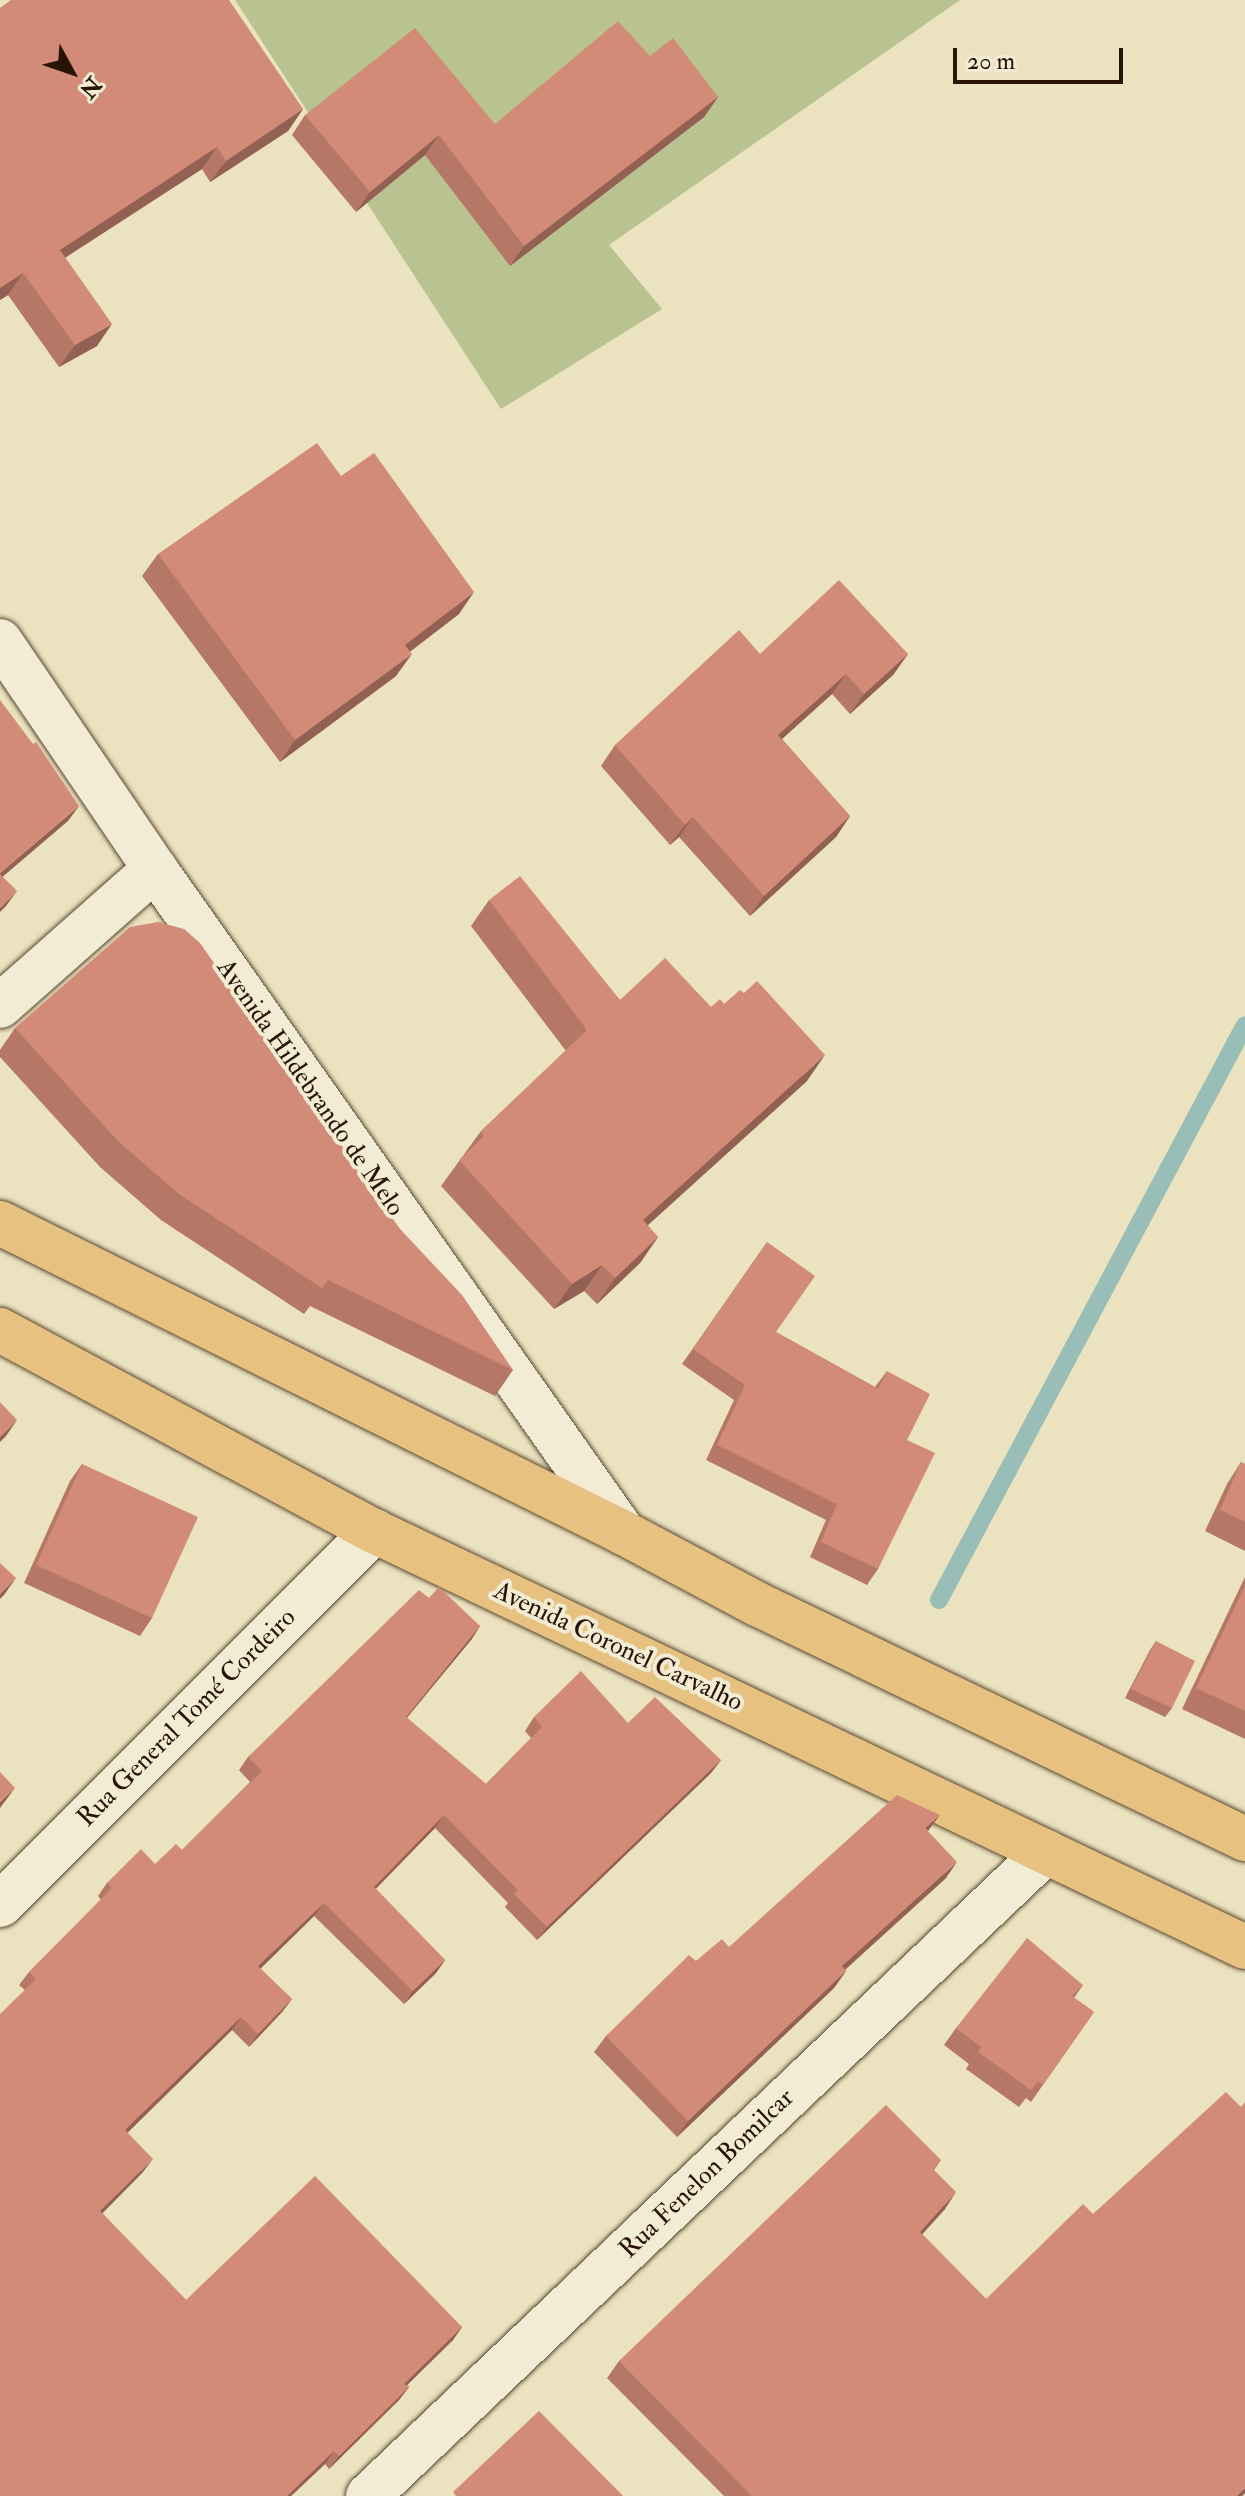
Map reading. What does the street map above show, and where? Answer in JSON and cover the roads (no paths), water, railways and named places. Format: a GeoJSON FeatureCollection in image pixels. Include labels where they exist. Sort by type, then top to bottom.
{"type":"FeatureCollection","features":[{"type":"Feature","properties":{"kind":"main road"},"geometry":{"type":"LineString","coordinates":[[0,1223],[624,1533],[757,1604],[1245,1839]]}},
{"type":"Feature","properties":{"kind":"main road","name":"Avenida Coronel Carvalho"},"geometry":{"type":"LineString","coordinates":[[0,1330],[374,1531],[1245,1947]]}},
{"type":"Feature","properties":{"kind":"street","name":"Avenida Hildebrando de Melo"},"geometry":{"type":"LineString","coordinates":[[0,641],[155,869],[624,1533]]}},
{"type":"Feature","properties":{"kind":"street"},"geometry":{"type":"LineString","coordinates":[[0,1006],[155,869]]}},
{"type":"Feature","properties":{"kind":"street","name":"Rua General Tomé Cordeiro"},"geometry":{"type":"LineString","coordinates":[[0,1905],[374,1531]]}},
{"type":"Feature","properties":{"kind":"street","name":"Rua Fenelon Bomilcar"},"geometry":{"type":"LineString","coordinates":[[368,2496],[1033,1846]]}},
{"type":"Feature","properties":{"kind":"waterway"},"geometry":{"type":"LineString","coordinates":[[939,1600],[1245,1025]]}}]}
